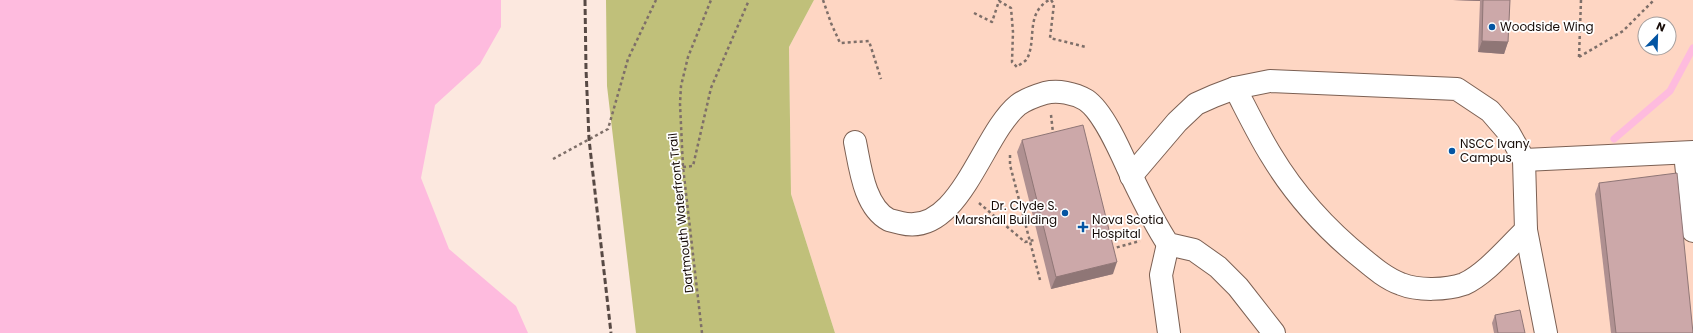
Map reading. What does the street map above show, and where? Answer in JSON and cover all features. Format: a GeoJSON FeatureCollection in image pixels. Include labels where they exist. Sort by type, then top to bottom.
{"type":"FeatureCollection","features":[{"type":"Feature","properties":{"kind":"lane"},"geometry":{"type":"LineString","coordinates":[[1131,176],[1176,122],[1196,104],[1235,88],[1270,80],[1457,89],[1490,111],[1509,133],[1524,160],[1526,230],[1546,333]]}},
{"type":"Feature","properties":{"kind":"lane"},"geometry":{"type":"LineString","coordinates":[[1235,88],[1271,155],[1294,189],[1319,219],[1350,249],[1381,274],[1402,285],[1422,288],[1449,288],[1465,283],[1483,271],[1526,230]]}},
{"type":"Feature","properties":{"kind":"lane"},"geometry":{"type":"LineString","coordinates":[[855,142],[865,188],[876,210],[889,220],[909,225],[926,222],[943,213],[962,188],[1003,123],[1017,106],[1032,96],[1058,91],[1086,100],[1097,112],[1116,142],[1131,176],[1165,239],[1161,275],[1169,333]]}},
{"type":"Feature","properties":{"kind":"lane"},"geometry":{"type":"LineString","coordinates":[[1524,160],[1689,153],[1693,231]]}},
{"type":"Feature","properties":{"kind":"lane"},"geometry":{"type":"LineString","coordinates":[[1165,239],[1194,250],[1218,267],[1238,287],[1274,333]]}},
{"type":"Feature","properties":{"kind":"path"},"geometry":{"type":"LineString","coordinates":[[553,159],[608,128],[628,59],[656,0]]}},
{"type":"Feature","properties":{"kind":"path","name":"Dartmouth Waterfront Trail"},"geometry":{"type":"LineString","coordinates":[[702,333],[683,168],[680,104],[681,86],[688,57],[711,0]]}},
{"type":"Feature","properties":{"kind":"path"},"geometry":{"type":"LineString","coordinates":[[683,168],[692,166],[711,88],[750,0]]}},
{"type":"Feature","properties":{"kind":"path"},"geometry":{"type":"LineString","coordinates":[[823,0],[840,43],[869,41],[881,79]]}},
{"type":"Feature","properties":{"kind":"path"},"geometry":{"type":"LineString","coordinates":[[974,13],[992,22],[1000,1],[1011,8],[1013,32],[1012,62],[1017,67],[1026,60],[1032,44],[1032,27],[1037,13],[1043,4],[1050,0],[1054,4],[1050,38],[1086,47]]}},
{"type":"Feature","properties":{"kind":"path"},"geometry":{"type":"LineString","coordinates":[[1581,0],[1579,57],[1623,31],[1654,0]]}},
{"type":"Feature","properties":{"kind":"path"},"geometry":{"type":"LineString","coordinates":[[1046,135],[1054,133],[1047,93]]}},
{"type":"Feature","properties":{"kind":"path"},"geometry":{"type":"LineString","coordinates":[[1011,152],[1010,165],[1040,280]]}},
{"type":"Feature","properties":{"kind":"path"},"geometry":{"type":"LineString","coordinates":[[962,188],[1025,242],[1034,240]]}},
{"type":"Feature","properties":{"kind":"path"},"geometry":{"type":"LineString","coordinates":[[1111,250],[1165,239]]}},
{"type":"Feature","properties":{"kind":"shaded area"},"geometry":{"type":"Polygon","coordinates":[[[0,0],[501,0],[501,27],[480,64],[435,105],[421,178],[449,249],[516,306],[528,333],[0,333],[0,0]]]}},
{"type":"Feature","properties":{"kind":"shaded area"},"geometry":{"type":"Polygon","coordinates":[[[606,0],[814,0],[789,47],[791,194],[835,333],[636,333],[607,86],[606,0]]]}},
{"type":"Feature","properties":{"kind":"shaded area","name":"NSCC Ivany Campus"},"geometry":{"type":"Polygon","coordinates":[[[814,0],[1693,0],[1693,333],[835,333],[791,194],[789,47],[814,0]]]}},
{"type":"Feature","properties":{"kind":"building","name":"Woodside Wing"},"geometry":{"type":"Polygon","coordinates":[[[1483,0],[1510,0],[1508,42],[1482,41],[1483,0]]]}},
{"type":"Feature","properties":{"kind":"building","name":"Dr. Clyde S. Marshall Building"},"geometry":{"type":"Polygon","coordinates":[[[1083,125],[1117,262],[1056,277],[1022,140],[1083,125]]]}},
{"type":"Feature","properties":{"kind":"building"},"geometry":{"type":"Polygon","coordinates":[[[1677,173],[1693,333],[1616,333],[1599,183],[1677,173]]]}},
{"type":"Feature","properties":{"kind":"building"},"geometry":{"type":"Polygon","coordinates":[[[1520,310],[1525,333],[1498,333],[1495,315],[1520,310]]]}},
{"type":"Feature","properties":{"kind":"waterway"},"geometry":{"type":"LineString","coordinates":[[1614,139],[1670,91],[1693,48]]}},
{"type":"Feature","properties":{"kind":"railway"},"geometry":{"type":"LineString","coordinates":[[585,0],[589,139],[611,333]]}},
{"type":"Feature","properties":{"kind":"place","name":"Woodside Wing"},"geometry":{"type":"Point","coordinates":[1492,27]}},
{"type":"Feature","properties":{"kind":"place","name":"NSCC Ivany Campus"},"geometry":{"type":"Point","coordinates":[1452,151]}},
{"type":"Feature","properties":{"kind":"place","name":"Dr. Clyde S. Marshall Building"},"geometry":{"type":"Point","coordinates":[1065,213]}},
{"type":"Feature","properties":{"kind":"place","name":"Nova Scotia Hospital"},"geometry":{"type":"Point","coordinates":[1083,227]}}]}
